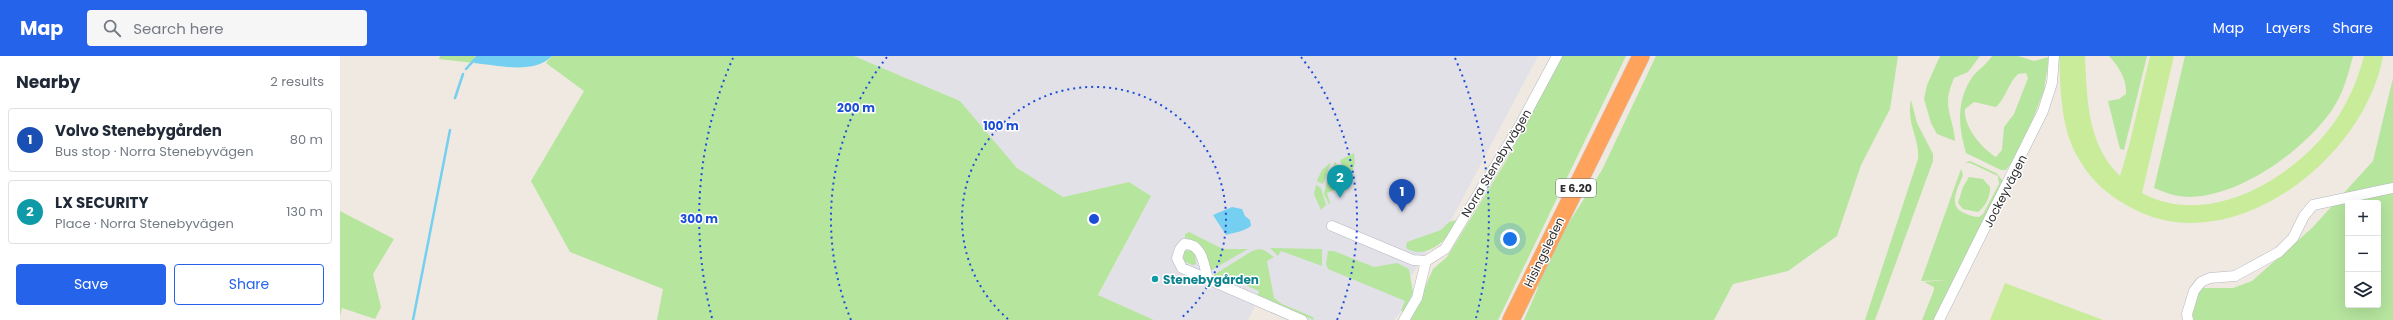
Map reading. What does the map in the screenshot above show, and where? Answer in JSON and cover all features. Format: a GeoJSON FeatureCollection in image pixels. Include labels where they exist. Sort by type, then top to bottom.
{"type":"FeatureCollection","features":[{"type":"Feature","properties":{"kind":"highway","name":"Hisingsleden"},"geometry":{"type":"LineString","coordinates":[[1511,320],[1641,56]]}},
{"type":"Feature","properties":{"kind":"street","name":"Norra Stenebyvägen"},"geometry":{"type":"LineString","coordinates":[[1426,261],[1445,249],[1520,125],[1557,56]]}},
{"type":"Feature","properties":{"kind":"street","name":"Jockeyvägen"},"geometry":{"type":"LineString","coordinates":[[1939,320],[2043,111],[2052,83],[2054,56]]}},
{"type":"Feature","properties":{"kind":"street"},"geometry":{"type":"LineString","coordinates":[[2188,320],[2187,314],[2194,291],[2200,282],[2210,278],[2235,276],[2279,252],[2293,238],[2304,216],[2313,205],[2393,188]]}},
{"type":"Feature","properties":{"kind":"street"},"geometry":{"type":"LineString","coordinates":[[1332,226],[1413,260],[1426,261],[1417,298],[1404,320]]}},
{"type":"Feature","properties":{"kind":"street"},"geometry":{"type":"LineString","coordinates":[[1208,280],[1302,320]]}},
{"type":"Feature","properties":{"kind":"shaded area"},"geometry":{"type":"Polygon","coordinates":[[[854,56],[1538,56],[1447,228],[1430,247],[1409,279],[1408,302],[1394,320],[1291,320],[1255,306],[1248,320],[1154,320],[1098,296],[1151,196],[1129,182],[1063,197],[1017,168],[960,101],[854,56]]]}},
{"type":"Feature","properties":{"kind":"green space"},"geometry":{"type":"Polygon","coordinates":[[[440,56],[476,56],[474,63],[439,59],[440,56]]]}},
{"type":"Feature","properties":{"kind":"green space"},"geometry":{"type":"Polygon","coordinates":[[[552,56],[854,56],[960,101],[1017,168],[1063,197],[1129,182],[1151,196],[1098,295],[1154,320],[657,320],[663,289],[570,252],[531,181],[584,91],[546,63],[552,56]]]}},
{"type":"Feature","properties":{"kind":"green space"},"geometry":{"type":"Polygon","coordinates":[[[1562,56],[1626,56],[1498,320],[1411,320],[1433,269],[1447,257],[1506,161],[1562,56]]]}},
{"type":"Feature","properties":{"kind":"green space"},"geometry":{"type":"Polygon","coordinates":[[[1656,56],[1898,56],[1890,109],[1861,165],[1837,236],[1788,271],[1733,284],[1714,320],[1524,320],[1538,288],[1538,282],[1560,237],[1602,170],[1656,56]]]}},
{"type":"Feature","properties":{"kind":"green space"},"geometry":{"type":"Polygon","coordinates":[[[1940,56],[1980,56],[1968,72],[1954,78],[1950,88],[1948,104],[1955,141],[1937,134],[1931,123],[1924,99],[1927,85],[1940,56]]]}},
{"type":"Feature","properties":{"kind":"green space"},"geometry":{"type":"Polygon","coordinates":[[[1992,56],[2018,56],[2034,61],[2049,57],[2044,90],[2031,124],[2012,162],[2006,170],[2001,170],[1966,153],[1961,133],[1961,104],[1967,85],[1973,76],[1992,56]],[[2026,73],[2018,74],[1996,107],[1974,102],[1965,109],[1965,116],[1970,130],[1985,149],[1996,157],[2002,150],[2004,127],[2014,114],[2028,78],[2026,73]]]}},
{"type":"Feature","properties":{"kind":"green space"},"geometry":{"type":"Polygon","coordinates":[[[2059,56],[2085,56],[2088,104],[2095,135],[2101,150],[2109,163],[2120,176],[2130,142],[2150,56],[2174,56],[2142,193],[2165,202],[2189,205],[2214,203],[2238,197],[2261,186],[2302,158],[2327,132],[2341,112],[2357,79],[2364,56],[2383,56],[2371,94],[2350,131],[2321,164],[2287,192],[2248,212],[2208,222],[2167,221],[2128,206],[2107,192],[2095,181],[2073,149],[2065,123],[2061,97],[2059,56]]]}},
{"type":"Feature","properties":{"kind":"green space"},"geometry":{"type":"Polygon","coordinates":[[[2109,56],[2147,56],[2124,150],[2120,149],[2108,101],[2119,99],[2126,94],[2126,89],[2124,78],[2116,64],[2109,56]]]}},
{"type":"Feature","properties":{"kind":"green space"},"geometry":{"type":"Polygon","coordinates":[[[2185,56],[2353,56],[2345,84],[2336,104],[2320,125],[2305,141],[2288,155],[2250,180],[2230,189],[2210,195],[2190,197],[2172,194],[2154,188],[2185,56]]]}},
{"type":"Feature","properties":{"kind":"green space"},"geometry":{"type":"Polygon","coordinates":[[[2393,78],[2393,320],[2194,320],[2192,314],[2200,288],[2233,288],[2252,281],[2312,228],[2373,161],[2393,78]]]}},
{"type":"Feature","properties":{"kind":"green space"},"geometry":{"type":"Polygon","coordinates":[[[1911,100],[1917,123],[1933,154],[1933,161],[1875,320],[1865,320],[1918,159],[1917,144],[1910,116],[1911,100]]]}},
{"type":"Feature","properties":{"kind":"green space"},"geometry":{"type":"Polygon","coordinates":[[[1354,153],[1355,164],[1349,181],[1340,160],[1354,153]]]}},
{"type":"Feature","properties":{"kind":"green space"},"geometry":{"type":"Polygon","coordinates":[[[1335,161],[1345,185],[1339,188],[1335,181],[1329,178],[1335,161]]]}},
{"type":"Feature","properties":{"kind":"green space"},"geometry":{"type":"Polygon","coordinates":[[[1970,161],[1996,173],[2004,182],[1935,320],[1922,320],[1934,290],[1934,287],[1924,282],[1949,280],[1921,281],[1961,169],[1963,175],[1955,196],[1955,201],[1959,210],[1964,213],[1979,217],[1983,214],[1999,184],[1998,176],[1970,163],[1965,163],[1970,161]]]}},
{"type":"Feature","properties":{"kind":"green space"},"geometry":{"type":"Polygon","coordinates":[[[1331,162],[1323,184],[1318,182],[1317,180],[1322,170],[1331,162]]]}},
{"type":"Feature","properties":{"kind":"green space"},"geometry":{"type":"Polygon","coordinates":[[[1969,177],[1983,179],[1990,187],[1990,194],[1987,201],[1983,208],[1978,212],[1963,209],[1958,203],[1963,187],[1969,177]]]}},
{"type":"Feature","properties":{"kind":"green space"},"geometry":{"type":"Polygon","coordinates":[[[1327,182],[1333,182],[1336,189],[1327,193],[1329,204],[1324,194],[1327,182]]]}},
{"type":"Feature","properties":{"kind":"green space"},"geometry":{"type":"Polygon","coordinates":[[[1316,185],[1321,188],[1326,205],[1321,210],[1314,194],[1316,185]]]}},
{"type":"Feature","properties":{"kind":"green space"},"geometry":{"type":"Polygon","coordinates":[[[340,211],[394,239],[373,274],[381,307],[375,319],[342,308],[340,316],[340,211]]]}},
{"type":"Feature","properties":{"kind":"green space"},"geometry":{"type":"Polygon","coordinates":[[[1456,220],[1449,234],[1437,246],[1421,252],[1406,248],[1407,242],[1441,230],[1449,222],[1456,220]]]}},
{"type":"Feature","properties":{"kind":"green space"},"geometry":{"type":"Polygon","coordinates":[[[1189,232],[1223,249],[1248,249],[1210,271],[1204,249],[1192,240],[1185,238],[1185,234],[1189,232]]]}},
{"type":"Feature","properties":{"kind":"green space"},"geometry":{"type":"Polygon","coordinates":[[[1270,248],[1322,249],[1322,266],[1281,251],[1278,256],[1270,248]]]}},
{"type":"Feature","properties":{"kind":"green space"},"geometry":{"type":"Polygon","coordinates":[[[1259,249],[1264,250],[1274,257],[1267,261],[1274,298],[1282,304],[1313,317],[1314,320],[1257,297],[1259,291],[1229,278],[1227,284],[1212,276],[1252,251],[1259,249]]]}},
{"type":"Feature","properties":{"kind":"green space"},"geometry":{"type":"Polygon","coordinates":[[[1191,250],[1195,253],[1196,264],[1193,265],[1185,262],[1183,258],[1185,251],[1191,250]]]}},
{"type":"Feature","properties":{"kind":"green space"},"geometry":{"type":"Polygon","coordinates":[[[1328,251],[1334,251],[1374,267],[1397,263],[1409,269],[1413,293],[1403,313],[1401,310],[1405,301],[1328,269],[1326,264],[1328,251]]]}},
{"type":"Feature","properties":{"kind":"green space"},"geometry":{"type":"Polygon","coordinates":[[[2005,283],[2103,320],[1990,320],[2005,283]]]}},
{"type":"Feature","properties":{"kind":"water"},"geometry":{"type":"Polygon","coordinates":[[[476,56],[552,56],[544,62],[535,65],[525,67],[504,67],[474,63],[476,56]]]}},
{"type":"Feature","properties":{"kind":"water"},"geometry":{"type":"Polygon","coordinates":[[[1232,207],[1242,209],[1245,216],[1250,220],[1251,226],[1242,231],[1226,235],[1213,215],[1232,207]]]}},
{"type":"Feature","properties":{"kind":"waterway"},"geometry":{"type":"LineString","coordinates":[[466,69],[475,59]]}},
{"type":"Feature","properties":{"kind":"waterway"},"geometry":{"type":"LineString","coordinates":[[455,98],[463,74]]}},
{"type":"Feature","properties":{"kind":"waterway"},"geometry":{"type":"LineString","coordinates":[[413,320],[450,130]]}},
{"type":"Feature","properties":{"kind":"place","name":"LX SECURITY"},"geometry":{"type":"Point","coordinates":[1340,198]}},
{"type":"Feature","properties":{"kind":"place","name":"Volvo Stenebygården"},"geometry":{"type":"Point","coordinates":[1402,212]}},
{"type":"Feature","properties":{"kind":"place","name":"Stenebygården"},"geometry":{"type":"Point","coordinates":[1155,279]}}]}
